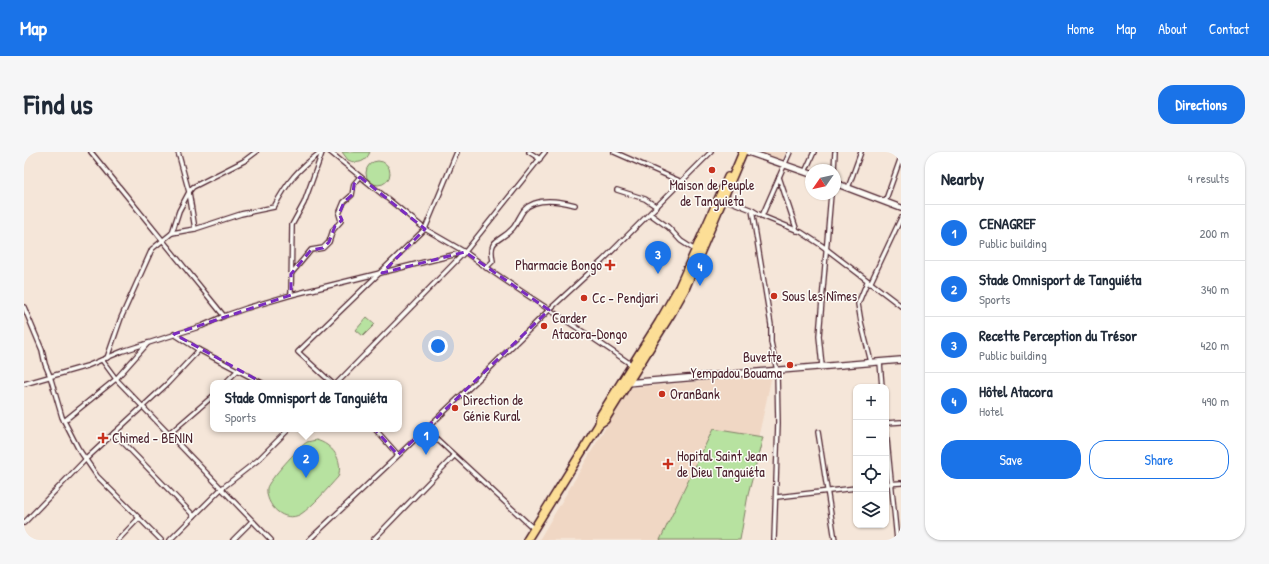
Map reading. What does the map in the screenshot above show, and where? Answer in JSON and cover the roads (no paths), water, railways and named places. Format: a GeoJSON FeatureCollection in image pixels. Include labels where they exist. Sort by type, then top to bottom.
{"type":"FeatureCollection","features":[{"type":"Feature","properties":{"kind":"highway"},"geometry":{"type":"LineString","coordinates":[[625,382],[632,365],[682,288],[696,250],[738,152]]}},
{"type":"Feature","properties":{"kind":"highway"},"geometry":{"type":"LineString","coordinates":[[527,540],[599,424],[600,416],[625,382],[682,288],[724,199],[743,152]]}},
{"type":"Feature","properties":{"kind":"main road"},"geometry":{"type":"LineString","coordinates":[[748,152],[805,172]]}},
{"type":"Feature","properties":{"kind":"main road"},"geometry":{"type":"LineString","coordinates":[[841,185],[901,208]]}},
{"type":"Feature","properties":{"kind":"main road"},"geometry":{"type":"LineString","coordinates":[[625,382],[901,360]]}},
{"type":"Feature","properties":{"kind":"street"},"geometry":{"type":"LineString","coordinates":[[91,152],[224,316]]}},
{"type":"Feature","properties":{"kind":"street"},"geometry":{"type":"LineString","coordinates":[[178,152],[189,192],[195,230]]}},
{"type":"Feature","properties":{"kind":"street"},"geometry":{"type":"LineString","coordinates":[[172,233],[179,211],[193,187],[244,161],[256,152]]}},
{"type":"Feature","properties":{"kind":"street"},"geometry":{"type":"LineString","coordinates":[[107,358],[121,318],[152,249],[172,233],[195,230],[241,214],[274,207],[286,184],[301,167],[322,152]]}},
{"type":"Feature","properties":{"kind":"street"},"geometry":{"type":"LineString","coordinates":[[291,295],[292,225],[304,203],[322,152]]}},
{"type":"Feature","properties":{"kind":"street"},"geometry":{"type":"LineString","coordinates":[[330,152],[425,229],[465,252],[486,268],[632,365]]}},
{"type":"Feature","properties":{"kind":"street"},"geometry":{"type":"LineString","coordinates":[[329,380],[298,352],[317,332],[382,273],[425,229],[456,152]]}},
{"type":"Feature","properties":{"kind":"street"},"geometry":{"type":"LineString","coordinates":[[530,152],[540,159]]}},
{"type":"Feature","properties":{"kind":"street"},"geometry":{"type":"LineString","coordinates":[[340,380],[465,252],[545,152]]}},
{"type":"Feature","properties":{"kind":"street"},"geometry":{"type":"LineString","coordinates":[[614,152],[682,182]]}},
{"type":"Feature","properties":{"kind":"street"},"geometry":{"type":"LineString","coordinates":[[309,540],[602,261],[711,152]]}},
{"type":"Feature","properties":{"kind":"street"},"geometry":{"type":"LineString","coordinates":[[762,216],[790,152]]}},
{"type":"Feature","properties":{"kind":"street"},"geometry":{"type":"LineString","coordinates":[[811,164],[814,152]]}},
{"type":"Feature","properties":{"kind":"street"},"geometry":{"type":"LineString","coordinates":[[834,164],[835,152]]}},
{"type":"Feature","properties":{"kind":"street"},"geometry":{"type":"LineString","coordinates":[[848,188],[861,152]]}},
{"type":"Feature","properties":{"kind":"street"},"geometry":{"type":"LineString","coordinates":[[885,202],[901,157]]}},
{"type":"Feature","properties":{"kind":"street"},"geometry":{"type":"LineString","coordinates":[[291,274],[311,250],[323,248],[329,242],[333,230],[341,220],[339,214],[344,202],[352,195],[354,184],[360,177]]}},
{"type":"Feature","properties":{"kind":"street"},"geometry":{"type":"LineString","coordinates":[[779,177],[797,231]]}},
{"type":"Feature","properties":{"kind":"street"},"geometry":{"type":"LineString","coordinates":[[617,190],[645,199],[656,207]]}},
{"type":"Feature","properties":{"kind":"street"},"geometry":{"type":"LineString","coordinates":[[724,199],[797,231],[827,250],[901,306]]}},
{"type":"Feature","properties":{"kind":"street"},"geometry":{"type":"LineString","coordinates":[[822,366],[819,336],[831,200]]}},
{"type":"Feature","properties":{"kind":"street"},"geometry":{"type":"LineString","coordinates":[[486,268],[493,261],[490,250],[493,243],[513,228],[525,209],[543,202],[575,205]]}},
{"type":"Feature","properties":{"kind":"street"},"geometry":{"type":"LineString","coordinates":[[752,210],[776,371],[776,497],[774,540]]}},
{"type":"Feature","properties":{"kind":"street"},"geometry":{"type":"LineString","coordinates":[[650,214],[668,227],[682,241],[696,250]]}},
{"type":"Feature","properties":{"kind":"street"},"geometry":{"type":"LineString","coordinates":[[872,362],[861,322],[858,304],[859,299],[869,283],[901,218]]}},
{"type":"Feature","properties":{"kind":"street"},"geometry":{"type":"LineString","coordinates":[[24,384],[102,360],[149,342],[202,326],[224,316],[291,295],[465,252]]}},
{"type":"Feature","properties":{"kind":"street"},"geometry":{"type":"LineString","coordinates":[[24,307],[42,350],[45,364],[64,421],[86,459],[97,476],[161,540]]}},
{"type":"Feature","properties":{"kind":"street"},"geometry":{"type":"LineString","coordinates":[[174,334],[199,350],[256,380]]}},
{"type":"Feature","properties":{"kind":"street"},"geometry":{"type":"LineString","coordinates":[[64,421],[116,379],[149,342]]}},
{"type":"Feature","properties":{"kind":"street"},"geometry":{"type":"LineString","coordinates":[[24,523],[86,459],[167,384],[199,350]]}},
{"type":"Feature","properties":{"kind":"street"},"geometry":{"type":"LineString","coordinates":[[102,360],[116,379],[252,522],[271,540]]}},
{"type":"Feature","properties":{"kind":"street"},"geometry":{"type":"LineString","coordinates":[[880,362],[882,384]]}},
{"type":"Feature","properties":{"kind":"street"},"geometry":{"type":"LineString","coordinates":[[228,380],[238,370]]}},
{"type":"Feature","properties":{"kind":"street"},"geometry":{"type":"LineString","coordinates":[[169,434],[210,399]]}},
{"type":"Feature","properties":{"kind":"street"},"geometry":{"type":"LineString","coordinates":[[889,423],[901,422]]}},
{"type":"Feature","properties":{"kind":"street"},"geometry":{"type":"LineString","coordinates":[[426,428],[454,456],[534,529]]}},
{"type":"Feature","properties":{"kind":"street"},"geometry":{"type":"LineString","coordinates":[[170,540],[221,489],[258,460],[286,432]]}},
{"type":"Feature","properties":{"kind":"street"},"geometry":{"type":"LineString","coordinates":[[377,432],[398,455]]}},
{"type":"Feature","properties":{"kind":"street"},"geometry":{"type":"LineString","coordinates":[[818,432],[835,540]]}},
{"type":"Feature","properties":{"kind":"street"},"geometry":{"type":"LineString","coordinates":[[114,433],[194,516]]}},
{"type":"Feature","properties":{"kind":"street"},"geometry":{"type":"LineString","coordinates":[[373,540],[454,456]]}},
{"type":"Feature","properties":{"kind":"street"},"geometry":{"type":"LineString","coordinates":[[889,456],[897,540]]}},
{"type":"Feature","properties":{"kind":"street"},"geometry":{"type":"LineString","coordinates":[[892,484],[901,483]]}},
{"type":"Feature","properties":{"kind":"street"},"geometry":{"type":"LineString","coordinates":[[776,497],[853,488]]}},
{"type":"Feature","properties":{"kind":"street"},"geometry":{"type":"LineString","coordinates":[[118,540],[139,518]]}},
{"type":"Feature","properties":{"kind":"street"},"geometry":{"type":"LineString","coordinates":[[233,540],[252,522]]}},
{"type":"Feature","properties":{"kind":"place","name":"Maison de Peuple de Tanguieta"},"geometry":{"type":"Point","coordinates":[712,170]}},
{"type":"Feature","properties":{"kind":"place","name":"Pharmacie Bongo"},"geometry":{"type":"Point","coordinates":[610,265]}},
{"type":"Feature","properties":{"kind":"place","name":"Recette Perception du Trésor"},"geometry":{"type":"Point","coordinates":[658,274]}},
{"type":"Feature","properties":{"kind":"place","name":"Hôtel Atacora"},"geometry":{"type":"Point","coordinates":[700,286]}},
{"type":"Feature","properties":{"kind":"place","name":"Sous les Nîmes"},"geometry":{"type":"Point","coordinates":[774,296]}},
{"type":"Feature","properties":{"kind":"place","name":"Cc - Pendjari"},"geometry":{"type":"Point","coordinates":[584,298]}},
{"type":"Feature","properties":{"kind":"place","name":"Carder Atacora-Dongo"},"geometry":{"type":"Point","coordinates":[544,326]}},
{"type":"Feature","properties":{"kind":"place","name":"Buvette Yempadou Bouama"},"geometry":{"type":"Point","coordinates":[790,365]}},
{"type":"Feature","properties":{"kind":"place","name":"OranBank"},"geometry":{"type":"Point","coordinates":[662,394]}},
{"type":"Feature","properties":{"kind":"place","name":"Direction de Génie Rural"},"geometry":{"type":"Point","coordinates":[455,408]}},
{"type":"Feature","properties":{"kind":"place","name":"Chimed - BENIN"},"geometry":{"type":"Point","coordinates":[103,438]}},
{"type":"Feature","properties":{"kind":"place","name":"CENAGREF"},"geometry":{"type":"Point","coordinates":[426,455]}},
{"type":"Feature","properties":{"kind":"place","name":"Hopital Saint Jean de Dieu Tanguiéta"},"geometry":{"type":"Point","coordinates":[668,464]}},
{"type":"Feature","properties":{"kind":"place","name":"Stade Omnisport de Tanguiéta"},"geometry":{"type":"Point","coordinates":[306,478]}}]}
